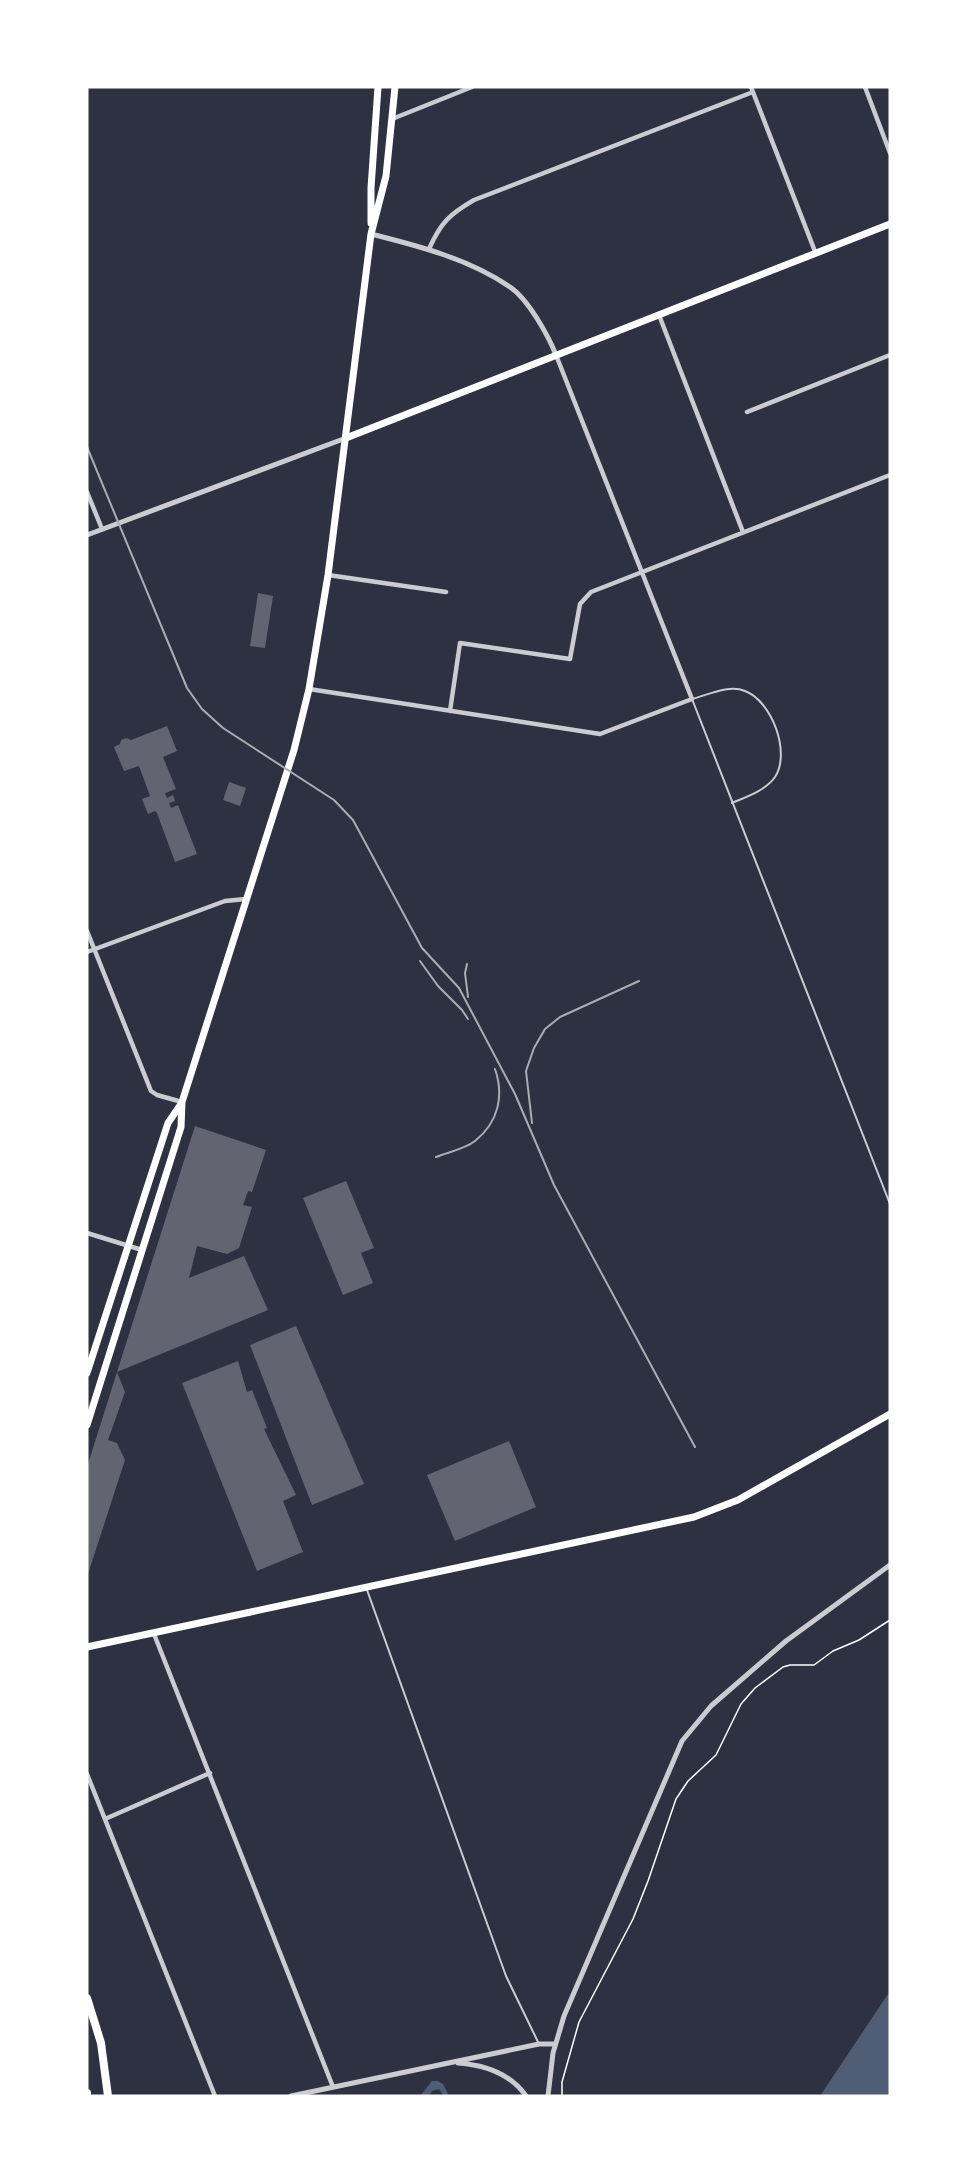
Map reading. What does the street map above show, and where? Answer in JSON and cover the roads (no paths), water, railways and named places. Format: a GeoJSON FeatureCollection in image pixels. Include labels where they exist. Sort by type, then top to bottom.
{"type":"FeatureCollection","features":[{"type":"Feature","properties":{"kind":"highway"},"geometry":{"type":"LineString","coordinates":[[87,1998],[101,2043],[108,2096]]}},
{"type":"Feature","properties":{"kind":"main road"},"geometry":{"type":"LineString","coordinates":[[87,1425],[181,1127],[182,1102],[294,750],[309,689],[328,575],[371,234],[371,188],[378,87]]}},
{"type":"Feature","properties":{"kind":"main road"},"geometry":{"type":"LineString","coordinates":[[371,234],[386,176],[395,87]]}},
{"type":"Feature","properties":{"kind":"main road"},"geometry":{"type":"LineString","coordinates":[[346,438],[890,224]]}},
{"type":"Feature","properties":{"kind":"main road"},"geometry":{"type":"LineString","coordinates":[[87,1373],[168,1123],[182,1102]]}},
{"type":"Feature","properties":{"kind":"main road"},"geometry":{"type":"LineString","coordinates":[[87,1647],[702,1515],[738,1500],[890,1414]]}},
{"type":"Feature","properties":{"kind":"street"},"geometry":{"type":"LineString","coordinates":[[392,119],[472,87]]}},
{"type":"Feature","properties":{"kind":"street"},"geometry":{"type":"LineString","coordinates":[[865,87],[890,153]]}},
{"type":"Feature","properties":{"kind":"street"},"geometry":{"type":"LineString","coordinates":[[429,249],[439,228],[452,213],[474,200],[752,89],[816,254]]}},
{"type":"Feature","properties":{"kind":"street"},"geometry":{"type":"LineString","coordinates":[[309,689],[600,734],[692,699],[549,337],[512,288],[483,272],[429,249],[371,234]]}},
{"type":"Feature","properties":{"kind":"street"},"geometry":{"type":"LineString","coordinates":[[659,315],[743,532]]}},
{"type":"Feature","properties":{"kind":"street"},"geometry":{"type":"LineString","coordinates":[[747,412],[890,355]]}},
{"type":"Feature","properties":{"kind":"street"},"geometry":{"type":"LineString","coordinates":[[87,535],[346,438]]}},
{"type":"Feature","properties":{"kind":"street"},"geometry":{"type":"LineString","coordinates":[[450,711],[460,643],[570,659],[577,613],[585,597],[591,592],[890,475]]}},
{"type":"Feature","properties":{"kind":"street"},"geometry":{"type":"LineString","coordinates":[[87,492],[104,528]]}},
{"type":"Feature","properties":{"kind":"street"},"geometry":{"type":"LineString","coordinates":[[328,575],[446,591]]}},
{"type":"Feature","properties":{"kind":"street"},"geometry":{"type":"LineString","coordinates":[[87,952],[225,901],[246,899]]}},
{"type":"Feature","properties":{"kind":"street"},"geometry":{"type":"LineString","coordinates":[[87,931],[151,1091],[182,1102]]}},
{"type":"Feature","properties":{"kind":"street"},"geometry":{"type":"LineString","coordinates":[[87,1233],[142,1250]]}},
{"type":"Feature","properties":{"kind":"street"},"geometry":{"type":"LineString","coordinates":[[548,2096],[555,2044],[566,2011],[675,1755],[690,1729],[716,1701],[786,1641],[890,1565]]}},
{"type":"Feature","properties":{"kind":"street"},"geometry":{"type":"LineString","coordinates":[[154,1634],[333,2087]]}},
{"type":"Feature","properties":{"kind":"street"},"geometry":{"type":"LineString","coordinates":[[105,1820],[210,1773]]}},
{"type":"Feature","properties":{"kind":"street"},"geometry":{"type":"LineString","coordinates":[[87,1774],[215,2096]]}},
{"type":"Feature","properties":{"kind":"street"},"geometry":{"type":"LineString","coordinates":[[291,2096],[539,2044],[555,2044]]}},
{"type":"Feature","properties":{"kind":"street"},"geometry":{"type":"LineString","coordinates":[[450,2062],[471,2064],[495,2071],[511,2080],[526,2096]]}},
{"type":"Feature","properties":{"kind":"lane"},"geometry":{"type":"LineString","coordinates":[[732,803],[766,786],[775,777],[782,762],[782,748],[768,711],[759,698],[744,690],[728,689],[692,699],[732,803],[890,1204]]}},
{"type":"Feature","properties":{"kind":"lane"},"geometry":{"type":"LineString","coordinates":[[366,1588],[509,1983],[539,2044]]}},
{"type":"Feature","properties":{"kind":"water"},"geometry":{"type":"Polygon","coordinates":[[[890,1991],[890,2096],[820,2096],[890,1991]]]}},
{"type":"Feature","properties":{"kind":"water"},"geometry":{"type":"Polygon","coordinates":[[[432,2081],[443,2084],[449,2096],[444,2096],[439,2089],[432,2091],[429,2096],[420,2096],[432,2081]]]}},
{"type":"Feature","properties":{"kind":"railway"},"geometry":{"type":"LineString","coordinates":[[87,447],[187,688],[202,709],[223,728],[334,800],[353,820],[422,948],[459,988],[515,1094],[554,1185],[695,1447]]}},
{"type":"Feature","properties":{"kind":"railway"},"geometry":{"type":"LineString","coordinates":[[420,961],[438,986],[468,1019]]}},
{"type":"Feature","properties":{"kind":"railway"},"geometry":{"type":"LineString","coordinates":[[467,964],[465,973],[468,997]]}},
{"type":"Feature","properties":{"kind":"railway"},"geometry":{"type":"LineString","coordinates":[[532,1123],[526,1071],[534,1048],[545,1029],[560,1017],[639,981]]}},
{"type":"Feature","properties":{"kind":"railway"},"geometry":{"type":"LineString","coordinates":[[436,1157],[471,1144],[490,1125],[499,1098],[495,1069]]}}]}
